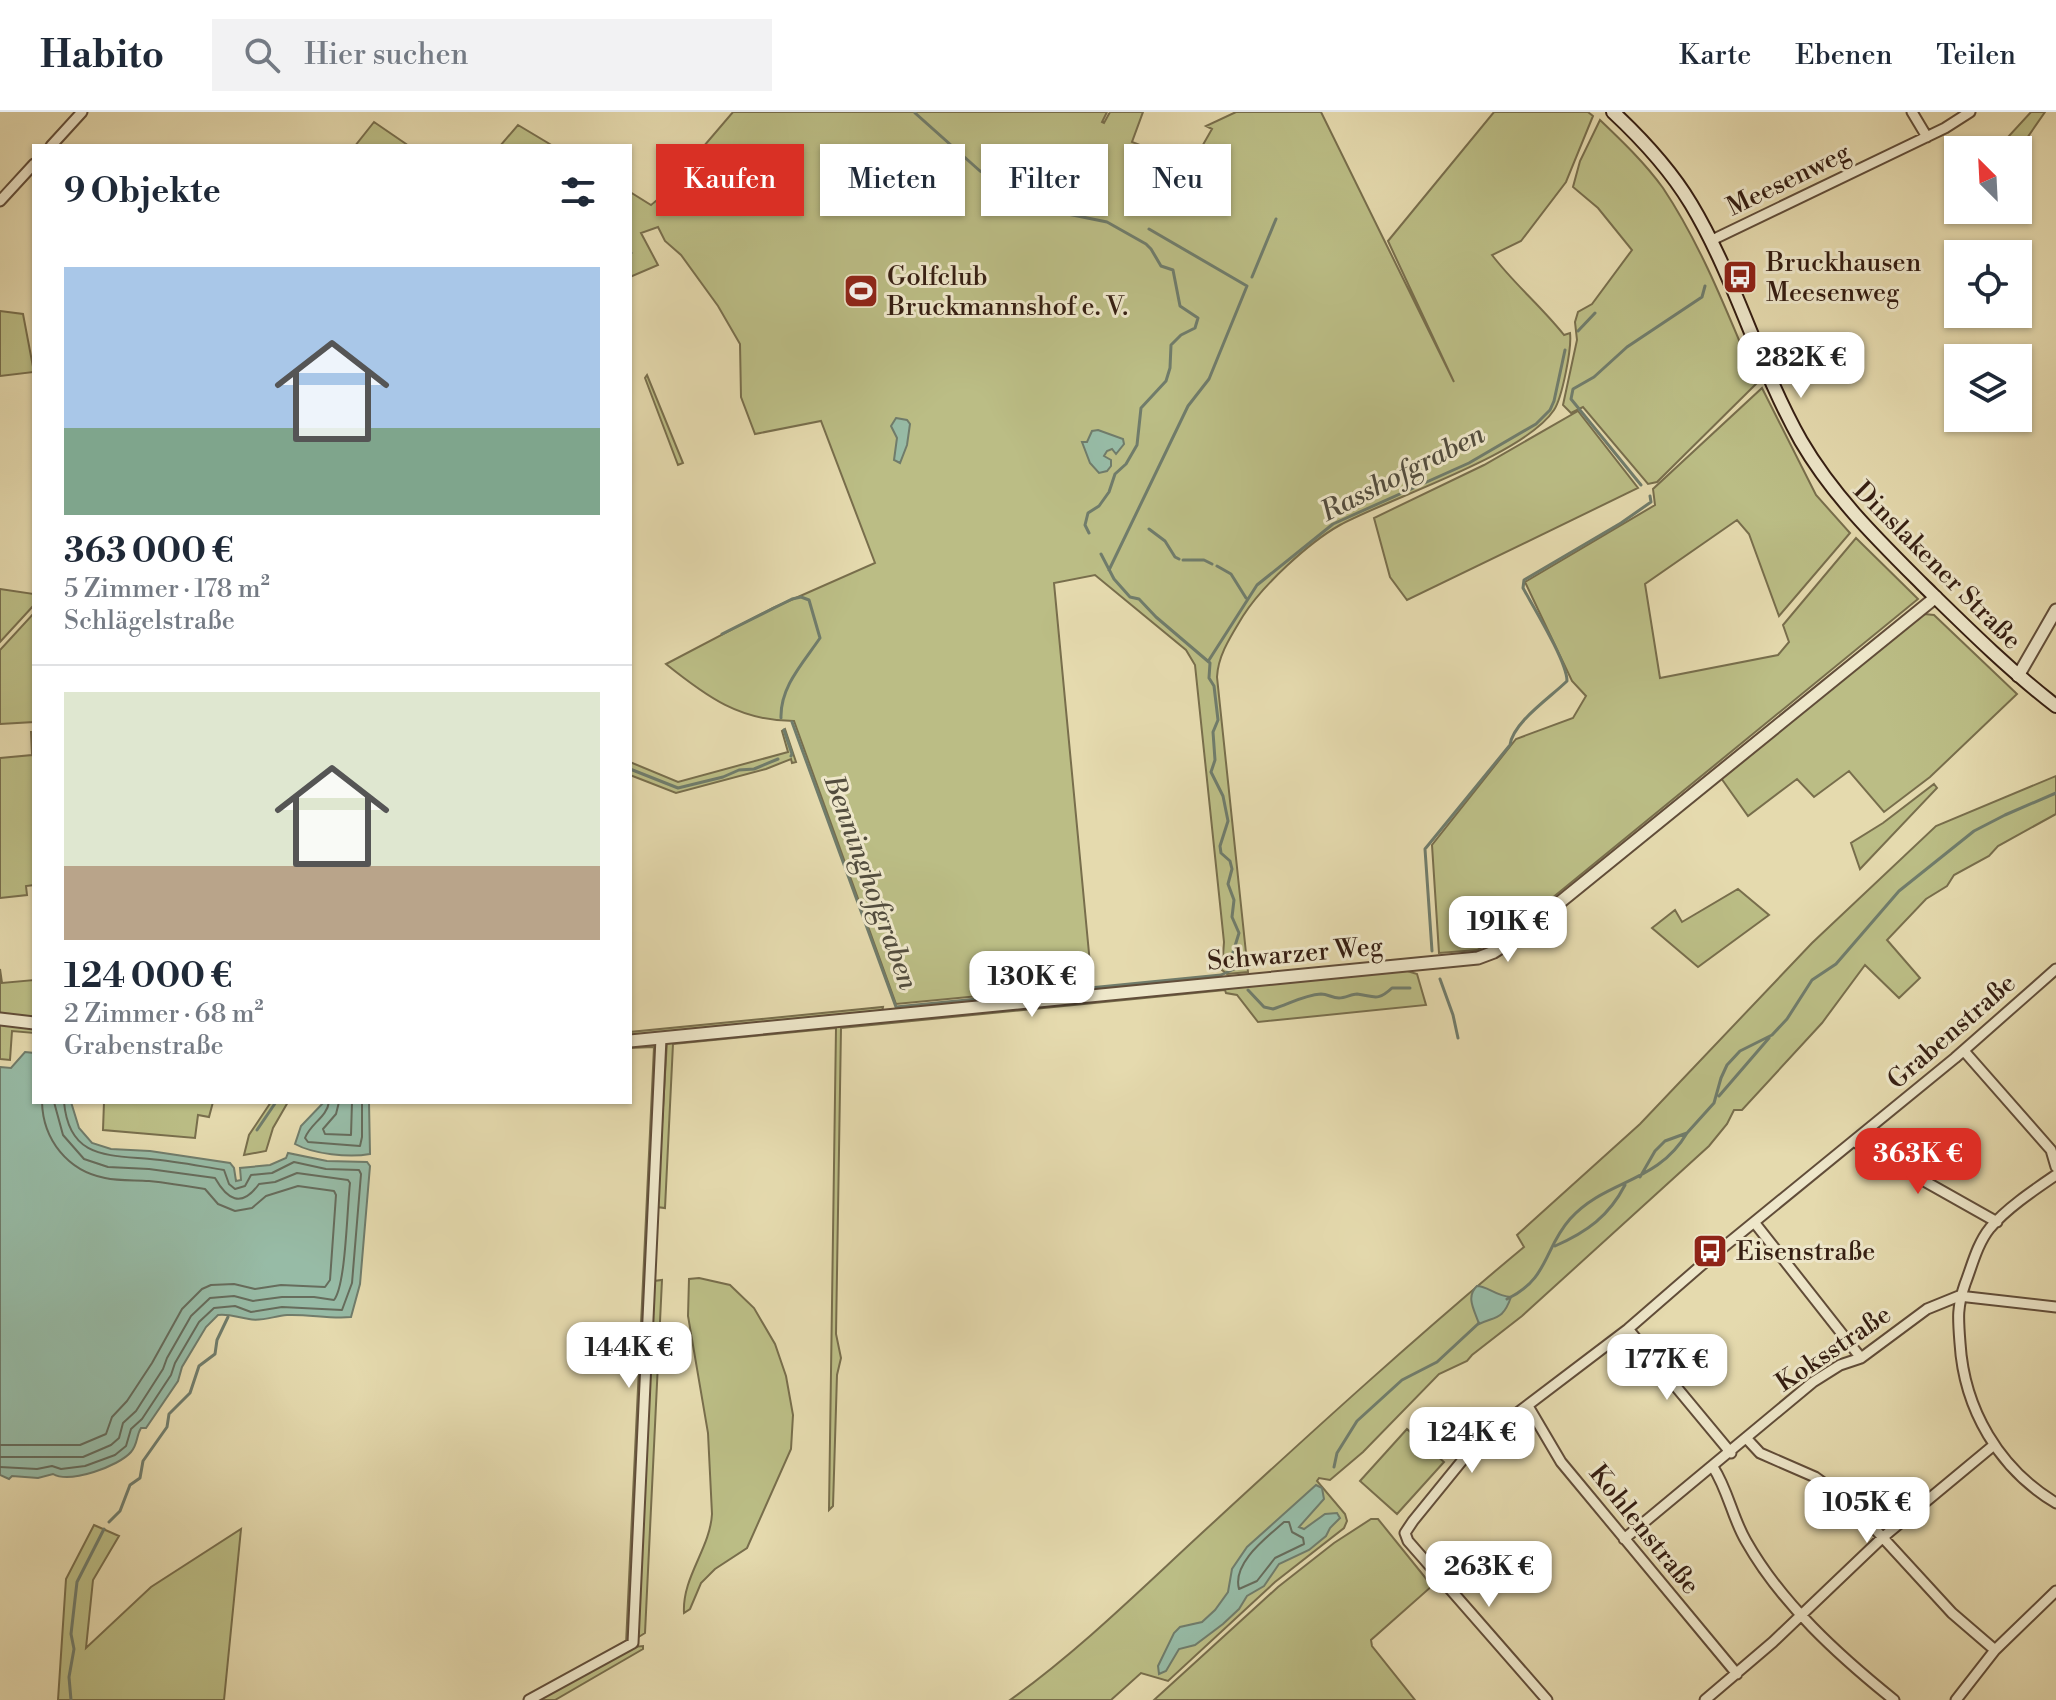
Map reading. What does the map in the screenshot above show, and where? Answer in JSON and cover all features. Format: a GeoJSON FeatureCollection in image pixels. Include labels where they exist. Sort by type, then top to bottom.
{"type":"FeatureCollection","features":[{"type":"Feature","properties":{"kind":"main road","name":"Dinslakener Straße"},"geometry":{"type":"LineString","coordinates":[[1613,112],[1649,146],[1692,205],[1782,402],[1828,484],[1864,526],[1936,597],[2018,676],[2056,706]]}},
{"type":"Feature","properties":{"kind":"street"},"geometry":{"type":"LineString","coordinates":[[53,144],[82,112]]}},
{"type":"Feature","properties":{"kind":"street"},"geometry":{"type":"LineString","coordinates":[[1912,112],[1927,137]]}},
{"type":"Feature","properties":{"kind":"street","name":"Meesenweg"},"geometry":{"type":"LineString","coordinates":[[1710,241],[1927,137],[1970,112]]}},
{"type":"Feature","properties":{"kind":"street"},"geometry":{"type":"LineString","coordinates":[[0,201],[32,166]]}},
{"type":"Feature","properties":{"kind":"street","name":"Schwarzer Weg"},"geometry":{"type":"LineString","coordinates":[[632,1041],[1478,958],[1517,937],[1936,597]]}},
{"type":"Feature","properties":{"kind":"street"},"geometry":{"type":"LineString","coordinates":[[2018,676],[2056,610]]}},
{"type":"Feature","properties":{"kind":"street","name":"Grabenstraße"},"geometry":{"type":"LineString","coordinates":[[1547,1700],[1408,1541],[1405,1533],[1474,1446],[1628,1329],[1964,1051],[2056,969]]}},
{"type":"Feature","properties":{"kind":"street"},"geometry":{"type":"LineString","coordinates":[[0,1019],[32,1023]]}},
{"type":"Feature","properties":{"kind":"street"},"geometry":{"type":"LineString","coordinates":[[529,1700],[633,1643],[661,1038]]}},
{"type":"Feature","properties":{"kind":"street"},"geometry":{"type":"LineString","coordinates":[[1964,1051],[2051,1150],[2056,1167]]}},
{"type":"Feature","properties":{"kind":"street"},"geometry":{"type":"LineString","coordinates":[[1855,1142],[1997,1222]]}},
{"type":"Feature","properties":{"kind":"street"},"geometry":{"type":"LineString","coordinates":[[2056,1175],[1989,1229],[1959,1296],[1961,1356],[1966,1387],[1977,1416],[1994,1445],[2037,1492],[2056,1503]]}},
{"type":"Feature","properties":{"kind":"street"},"geometry":{"type":"LineString","coordinates":[[1754,1222],[1861,1358]]}},
{"type":"Feature","properties":{"kind":"street"},"geometry":{"type":"LineString","coordinates":[[1959,1296],[2056,1307]]}},
{"type":"Feature","properties":{"kind":"street","name":"Koksstraße"},"geometry":{"type":"LineString","coordinates":[[1624,1539],[1813,1382],[1840,1365],[1861,1358],[1927,1309],[1959,1296]]}},
{"type":"Feature","properties":{"kind":"street"},"geometry":{"type":"LineString","coordinates":[[1628,1329],[1731,1453]]}},
{"type":"Feature","properties":{"kind":"street","name":"Kohlenstraße"},"geometry":{"type":"LineString","coordinates":[[1528,1406],[1561,1462],[1737,1674]]}},
{"type":"Feature","properties":{"kind":"street"},"geometry":{"type":"LineString","coordinates":[[1747,1439],[1760,1453],[1815,1477],[1851,1503],[1952,1613],[1995,1650]]}},
{"type":"Feature","properties":{"kind":"street"},"geometry":{"type":"LineString","coordinates":[[1705,1700],[1737,1674],[1882,1538],[1994,1445]]}},
{"type":"Feature","properties":{"kind":"street"},"geometry":{"type":"LineString","coordinates":[[1713,1467],[1722,1480],[1744,1537],[1768,1577],[1801,1615],[1864,1676],[1894,1700]]}},
{"type":"Feature","properties":{"kind":"street"},"geometry":{"type":"LineString","coordinates":[[1956,1700],[1995,1650],[2056,1591]]}},
{"type":"Feature","properties":{"kind":"green space"},"geometry":{"type":"Polygon","coordinates":[[[733,112],[1107,112],[1104,123],[1110,112],[1143,112],[1132,142],[1137,144],[1124,144],[1124,216],[1231,216],[1231,144],[1203,144],[1212,129],[1206,126],[1236,112],[1321,112],[1454,382],[1388,241],[1494,112],[1588,112],[1593,116],[1566,182],[1521,241],[1492,255],[1564,335],[1570,333],[1566,373],[1554,410],[1538,427],[1487,459],[1340,525],[1314,543],[1262,592],[1243,616],[1223,653],[1217,677],[1248,972],[1227,974],[1222,970],[1224,942],[1195,665],[1186,650],[1095,575],[1054,583],[1092,985],[896,1004],[794,721],[757,717],[725,705],[666,664],[773,608],[875,563],[821,421],[755,434],[741,397],[740,344],[718,306],[681,255],[665,241],[658,227],[641,233],[658,265],[632,276],[632,193],[651,205],[656,201],[656,216],[804,216],[804,144],[706,144],[733,112]]]}},
{"type":"Feature","properties":{"kind":"green space"},"geometry":{"type":"Polygon","coordinates":[[[2031,112],[2045,112],[2028,136],[2009,136],[2031,112]]]}},
{"type":"Feature","properties":{"kind":"green space"},"geometry":{"type":"Polygon","coordinates":[[[1600,120],[1649,170],[1691,234],[1757,383],[1657,482],[1648,484],[1583,407],[1571,413],[1563,405],[1577,340],[1575,322],[1578,312],[1592,304],[1632,250],[1598,208],[1573,187],[1580,161],[1600,120]]]}},
{"type":"Feature","properties":{"kind":"green space"},"geometry":{"type":"Polygon","coordinates":[[[374,122],[406,144],[357,144],[374,122]]]}},
{"type":"Feature","properties":{"kind":"green space"},"geometry":{"type":"Polygon","coordinates":[[[518,125],[550,144],[502,144],[518,125]]]}},
{"type":"Feature","properties":{"kind":"green space"},"geometry":{"type":"Polygon","coordinates":[[[0,311],[23,314],[32,372],[0,376],[0,311]]]}},
{"type":"Feature","properties":{"kind":"green space"},"geometry":{"type":"Polygon","coordinates":[[[647,375],[683,463],[678,465],[645,378],[647,375]]]}},
{"type":"Feature","properties":{"kind":"green space"},"geometry":{"type":"Polygon","coordinates":[[[1762,388],[1816,495],[1850,533],[1779,616],[1749,534],[1737,520],[1645,584],[1660,678],[1778,655],[1789,642],[1783,625],[1856,538],[1918,599],[1513,930],[1477,950],[1439,953],[1432,845],[1516,739],[1573,718],[1586,696],[1572,681],[1525,582],[1655,505],[1653,489],[1762,388]]]}},
{"type":"Feature","properties":{"kind":"green space"},"geometry":{"type":"Polygon","coordinates":[[[1578,411],[1638,488],[1407,600],[1390,577],[1374,518],[1484,465],[1578,411]]]}},
{"type":"Feature","properties":{"kind":"green space"},"geometry":{"type":"Polygon","coordinates":[[[0,589],[32,594],[32,607],[0,642],[0,589]]]}},
{"type":"Feature","properties":{"kind":"green space"},"geometry":{"type":"Polygon","coordinates":[[[1924,614],[1934,615],[2017,694],[1930,777],[1884,812],[1849,771],[1814,797],[1797,779],[1748,816],[1721,778],[1924,614]]]}},
{"type":"Feature","properties":{"kind":"green space"},"geometry":{"type":"Polygon","coordinates":[[[32,615],[32,722],[0,724],[0,650],[32,615]]]}},
{"type":"Feature","properties":{"kind":"green space"},"geometry":{"type":"Polygon","coordinates":[[[785,729],[796,762],[792,763],[791,759],[766,769],[676,793],[632,776],[632,763],[678,782],[788,752],[782,731],[785,729]]]}},
{"type":"Feature","properties":{"kind":"green space"},"geometry":{"type":"Polygon","coordinates":[[[32,755],[32,885],[26,886],[27,895],[0,898],[0,758],[32,755]]]}},
{"type":"Feature","properties":{"kind":"green space"},"geometry":{"type":"Polygon","coordinates":[[[2056,776],[2056,814],[1954,875],[1947,886],[1926,899],[1887,940],[1920,978],[1899,998],[1865,965],[1822,1023],[1742,1110],[1734,1110],[1709,1146],[1522,1316],[1467,1361],[1439,1374],[1363,1452],[1330,1480],[1319,1478],[1317,1481],[1345,1514],[1347,1521],[1344,1528],[1275,1582],[1168,1681],[1141,1673],[1111,1700],[1010,1700],[1090,1636],[1291,1451],[1524,1247],[1517,1235],[1640,1124],[1812,943],[1936,826],[2056,776]]]}},
{"type":"Feature","properties":{"kind":"green space"},"geometry":{"type":"Polygon","coordinates":[[[1934,784],[1937,788],[1860,869],[1851,843],[1934,784]]]}},
{"type":"Feature","properties":{"kind":"green space"},"geometry":{"type":"Polygon","coordinates":[[[1738,889],[1769,915],[1698,967],[1652,928],[1675,910],[1682,922],[1738,889]]]}},
{"type":"Feature","properties":{"kind":"green space"},"geometry":{"type":"Polygon","coordinates":[[[0,969],[2,983],[32,980],[32,1020],[0,1016],[0,969]]]}},
{"type":"Feature","properties":{"kind":"green space"},"geometry":{"type":"Polygon","coordinates":[[[1401,969],[1417,974],[1426,1005],[1258,1022],[1237,995],[1225,990],[841,1028],[836,1334],[841,1358],[837,1375],[833,1506],[829,1510],[836,1028],[673,1044],[665,1208],[657,1207],[667,1041],[1401,969]]]}},
{"type":"Feature","properties":{"kind":"green space"},"geometry":{"type":"Polygon","coordinates":[[[883,1007],[882,1012],[632,1036],[632,1032],[883,1007]]]}},
{"type":"Feature","properties":{"kind":"green space"},"geometry":{"type":"Polygon","coordinates":[[[0,1024],[32,1027],[32,1033],[12,1031],[10,1060],[0,1059],[0,1024]]]}},
{"type":"Feature","properties":{"kind":"green space"},"geometry":{"type":"Polygon","coordinates":[[[632,1044],[653,1044],[658,1051],[630,1638],[626,1644],[654,1047],[632,1048],[632,1044]]]}},
{"type":"Feature","properties":{"kind":"green space"},"geometry":{"type":"Polygon","coordinates":[[[104,1104],[212,1104],[209,1117],[198,1115],[195,1138],[103,1130],[104,1104]]]}},
{"type":"Feature","properties":{"kind":"green space"},"geometry":{"type":"Polygon","coordinates":[[[270,1104],[287,1104],[273,1128],[266,1151],[244,1155],[249,1135],[270,1104]]]}},
{"type":"Feature","properties":{"kind":"green space"},"geometry":{"type":"Polygon","coordinates":[[[699,1278],[730,1285],[754,1308],[775,1344],[786,1376],[793,1415],[791,1449],[747,1548],[715,1569],[701,1583],[690,1609],[684,1613],[687,1587],[706,1539],[712,1514],[708,1433],[688,1316],[689,1279],[699,1278]]]}},
{"type":"Feature","properties":{"kind":"green space"},"geometry":{"type":"Polygon","coordinates":[[[662,1280],[645,1633],[637,1638],[654,1281],[662,1280]]]}},
{"type":"Feature","properties":{"kind":"green space"},"geometry":{"type":"Polygon","coordinates":[[[1407,1429],[1444,1462],[1397,1514],[1360,1481],[1407,1429]]]}},
{"type":"Feature","properties":{"kind":"green space"},"geometry":{"type":"Polygon","coordinates":[[[1371,1519],[1378,1519],[1432,1586],[1371,1640],[1372,1646],[1415,1700],[1154,1700],[1278,1587],[1334,1543],[1371,1519]]]}},
{"type":"Feature","properties":{"kind":"green space"},"geometry":{"type":"Polygon","coordinates":[[[94,1525],[119,1536],[93,1580],[86,1648],[151,1587],[241,1529],[224,1700],[58,1700],[66,1579],[94,1525]]]}},
{"type":"Feature","properties":{"kind":"green space"},"geometry":{"type":"Polygon","coordinates":[[[643,1646],[643,1649],[555,1700],[534,1700],[633,1647],[643,1646]]]}},
{"type":"Feature","properties":{"kind":"water"},"geometry":{"type":"Polygon","coordinates":[[[896,418],[907,420],[910,424],[900,463],[894,460],[897,438],[891,426],[896,418]]]}},
{"type":"Feature","properties":{"kind":"water"},"geometry":{"type":"Polygon","coordinates":[[[1098,430],[1123,439],[1124,444],[1116,454],[1112,449],[1107,451],[1104,456],[1111,460],[1111,466],[1099,473],[1090,463],[1082,442],[1087,442],[1092,431],[1098,430]]]}},
{"type":"Feature","properties":{"kind":"water"},"geometry":{"type":"Polygon","coordinates":[[[25,1052],[32,1053],[32,1104],[72,1104],[79,1128],[92,1143],[111,1149],[150,1151],[230,1163],[236,1181],[241,1180],[240,1168],[270,1165],[286,1158],[288,1153],[327,1161],[367,1162],[370,1166],[360,1284],[351,1317],[287,1315],[254,1320],[218,1315],[206,1327],[182,1367],[178,1381],[146,1428],[141,1428],[133,1449],[125,1457],[106,1468],[71,1477],[53,1474],[38,1478],[12,1476],[9,1479],[0,1475],[0,1067],[11,1068],[25,1052]]]}},
{"type":"Feature","properties":{"kind":"water"},"geometry":{"type":"Polygon","coordinates":[[[322,1104],[369,1104],[370,1154],[331,1154],[295,1144],[301,1126],[322,1104]]]}},
{"type":"Feature","properties":{"kind":"water"},"geometry":{"type":"Polygon","coordinates":[[[1477,1286],[1511,1297],[1502,1314],[1479,1324],[1471,1299],[1477,1286]]]}},
{"type":"Feature","properties":{"kind":"water"},"geometry":{"type":"Polygon","coordinates":[[[1316,1485],[1322,1488],[1324,1499],[1299,1527],[1304,1529],[1325,1514],[1337,1513],[1340,1518],[1326,1536],[1309,1550],[1279,1564],[1264,1586],[1247,1596],[1223,1624],[1195,1645],[1179,1649],[1166,1671],[1159,1674],[1158,1666],[1174,1633],[1180,1627],[1202,1622],[1215,1610],[1228,1592],[1232,1569],[1247,1547],[1316,1485]]]}},
{"type":"Feature","properties":{"kind":"waterway"},"geometry":{"type":"LineString","coordinates":[[915,113],[981,172]]}},
{"type":"Feature","properties":{"kind":"waterway"},"geometry":{"type":"LineString","coordinates":[[1078,216],[1107,222],[1146,244],[1161,266],[1173,270],[1180,306],[1198,318],[1195,328],[1171,345],[1166,381],[1141,408],[1137,445],[1126,464],[1115,474],[1109,492],[1099,506],[1088,513],[1085,525],[1089,533]]}},
{"type":"Feature","properties":{"kind":"waterway"},"geometry":{"type":"LineString","coordinates":[[1252,277],[1276,219]]}},
{"type":"Feature","properties":{"kind":"waterway"},"geometry":{"type":"LineString","coordinates":[[1109,570],[1188,406],[1209,379],[1247,286],[1149,229]]}},
{"type":"Feature","properties":{"kind":"waterway"},"geometry":{"type":"LineString","coordinates":[[1641,485],[1571,399],[1573,389],[1594,377],[1627,347],[1702,297],[1705,286]]}},
{"type":"Feature","properties":{"kind":"waterway","name":"Rasshofgraben"},"geometry":{"type":"LineString","coordinates":[[1578,331],[1595,313]]}},
{"type":"Feature","properties":{"kind":"waterway","name":"Rasshofgraben"},"geometry":{"type":"LineString","coordinates":[[1209,660],[1257,585],[1333,524],[1469,463],[1536,424],[1554,401],[1565,350]]}},
{"type":"Feature","properties":{"kind":"waterway"},"geometry":{"type":"LineString","coordinates":[[1432,951],[1425,849],[1510,745],[1525,719],[1567,681],[1556,648],[1523,588],[1524,580],[1621,523],[1651,502],[1650,496]]}},
{"type":"Feature","properties":{"kind":"waterway"},"geometry":{"type":"LineString","coordinates":[[1149,529],[1165,541],[1179,559]]}},
{"type":"Feature","properties":{"kind":"waterway","name":"Benninghofgraben"},"geometry":{"type":"LineString","coordinates":[[792,722],[896,1007],[1221,975],[1234,969],[1231,959],[1239,933],[1232,917],[1234,900],[1228,884],[1232,869],[1220,846],[1228,821],[1223,796],[1211,772],[1215,760],[1213,732],[1218,720],[1214,686],[1209,678],[1210,663],[1139,599],[1130,597],[1114,579],[1101,554]]}},
{"type":"Feature","properties":{"kind":"waterway"},"geometry":{"type":"LineString","coordinates":[[1183,560],[1204,560],[1212,564]]}},
{"type":"Feature","properties":{"kind":"waterway"},"geometry":{"type":"LineString","coordinates":[[1217,566],[1231,574],[1246,598]]}},
{"type":"Feature","properties":{"kind":"waterway","name":"Benninghofgraben"},"geometry":{"type":"LineString","coordinates":[[722,634],[792,599],[801,597],[809,600],[820,638],[788,686],[781,718]]}},
{"type":"Feature","properties":{"kind":"waterway","name":"Benninghofgraben"},"geometry":{"type":"LineString","coordinates":[[784,730],[791,756]]}},
{"type":"Feature","properties":{"kind":"waterway","name":"Benninghofgraben"},"geometry":{"type":"LineString","coordinates":[[632,770],[678,788],[739,770],[754,769],[778,759]]}},
{"type":"Feature","properties":{"kind":"waterway"},"geometry":{"type":"LineString","coordinates":[[1640,1177],[1655,1151],[1665,1141],[1687,1133],[1714,1103],[1727,1065],[1740,1051],[1772,1035],[1787,1019],[1812,980],[1836,964],[1899,891],[1974,831],[2056,793]]}},
{"type":"Feature","properties":{"kind":"waterway"},"geometry":{"type":"LineString","coordinates":[[1440,979],[1458,1038]]}},
{"type":"Feature","properties":{"kind":"waterway"},"geometry":{"type":"LineString","coordinates":[[1248,990],[1264,1007],[1273,1009],[1315,995],[1375,997],[1392,988],[1410,988]]}},
{"type":"Feature","properties":{"kind":"waterway"},"geometry":{"type":"LineString","coordinates":[[1719,1096],[1769,1038]]}},
{"type":"Feature","properties":{"kind":"waterway"},"geometry":{"type":"LineString","coordinates":[[257,1130],[275,1104]]}},
{"type":"Feature","properties":{"kind":"waterway"},"geometry":{"type":"LineString","coordinates":[[1507,1299],[1521,1291],[1539,1273],[1562,1230],[1584,1206],[1661,1162],[1675,1150],[1687,1133]]}},
{"type":"Feature","properties":{"kind":"waterway"},"geometry":{"type":"LineString","coordinates":[[1555,1246],[1596,1222],[1612,1206],[1625,1185]]}},
{"type":"Feature","properties":{"kind":"waterway"},"geometry":{"type":"LineString","coordinates":[[109,1522],[120,1511],[130,1485],[140,1478],[143,1461],[167,1427],[169,1414],[190,1393],[199,1366],[215,1354],[217,1340],[228,1317]]}},
{"type":"Feature","properties":{"kind":"waterway"},"geometry":{"type":"LineString","coordinates":[[1334,1467],[1337,1453],[1357,1421],[1402,1380],[1437,1362],[1479,1323]]}},
{"type":"Feature","properties":{"kind":"waterway"},"geometry":{"type":"LineString","coordinates":[[71,1700],[69,1677],[74,1649],[71,1634],[77,1582],[104,1529]]}},
{"type":"Feature","properties":{"kind":"place","name":"Bruckhausen Meesenweg"},"geometry":{"type":"Point","coordinates":[1740,277]}},
{"type":"Feature","properties":{"kind":"place","name":"Golfclub Bruckmannshof e. V."},"geometry":{"type":"Point","coordinates":[861,291]}},
{"type":"Feature","properties":{"kind":"place","name":"Eisenstraße"},"geometry":{"type":"Point","coordinates":[1710,1251]}}]}
